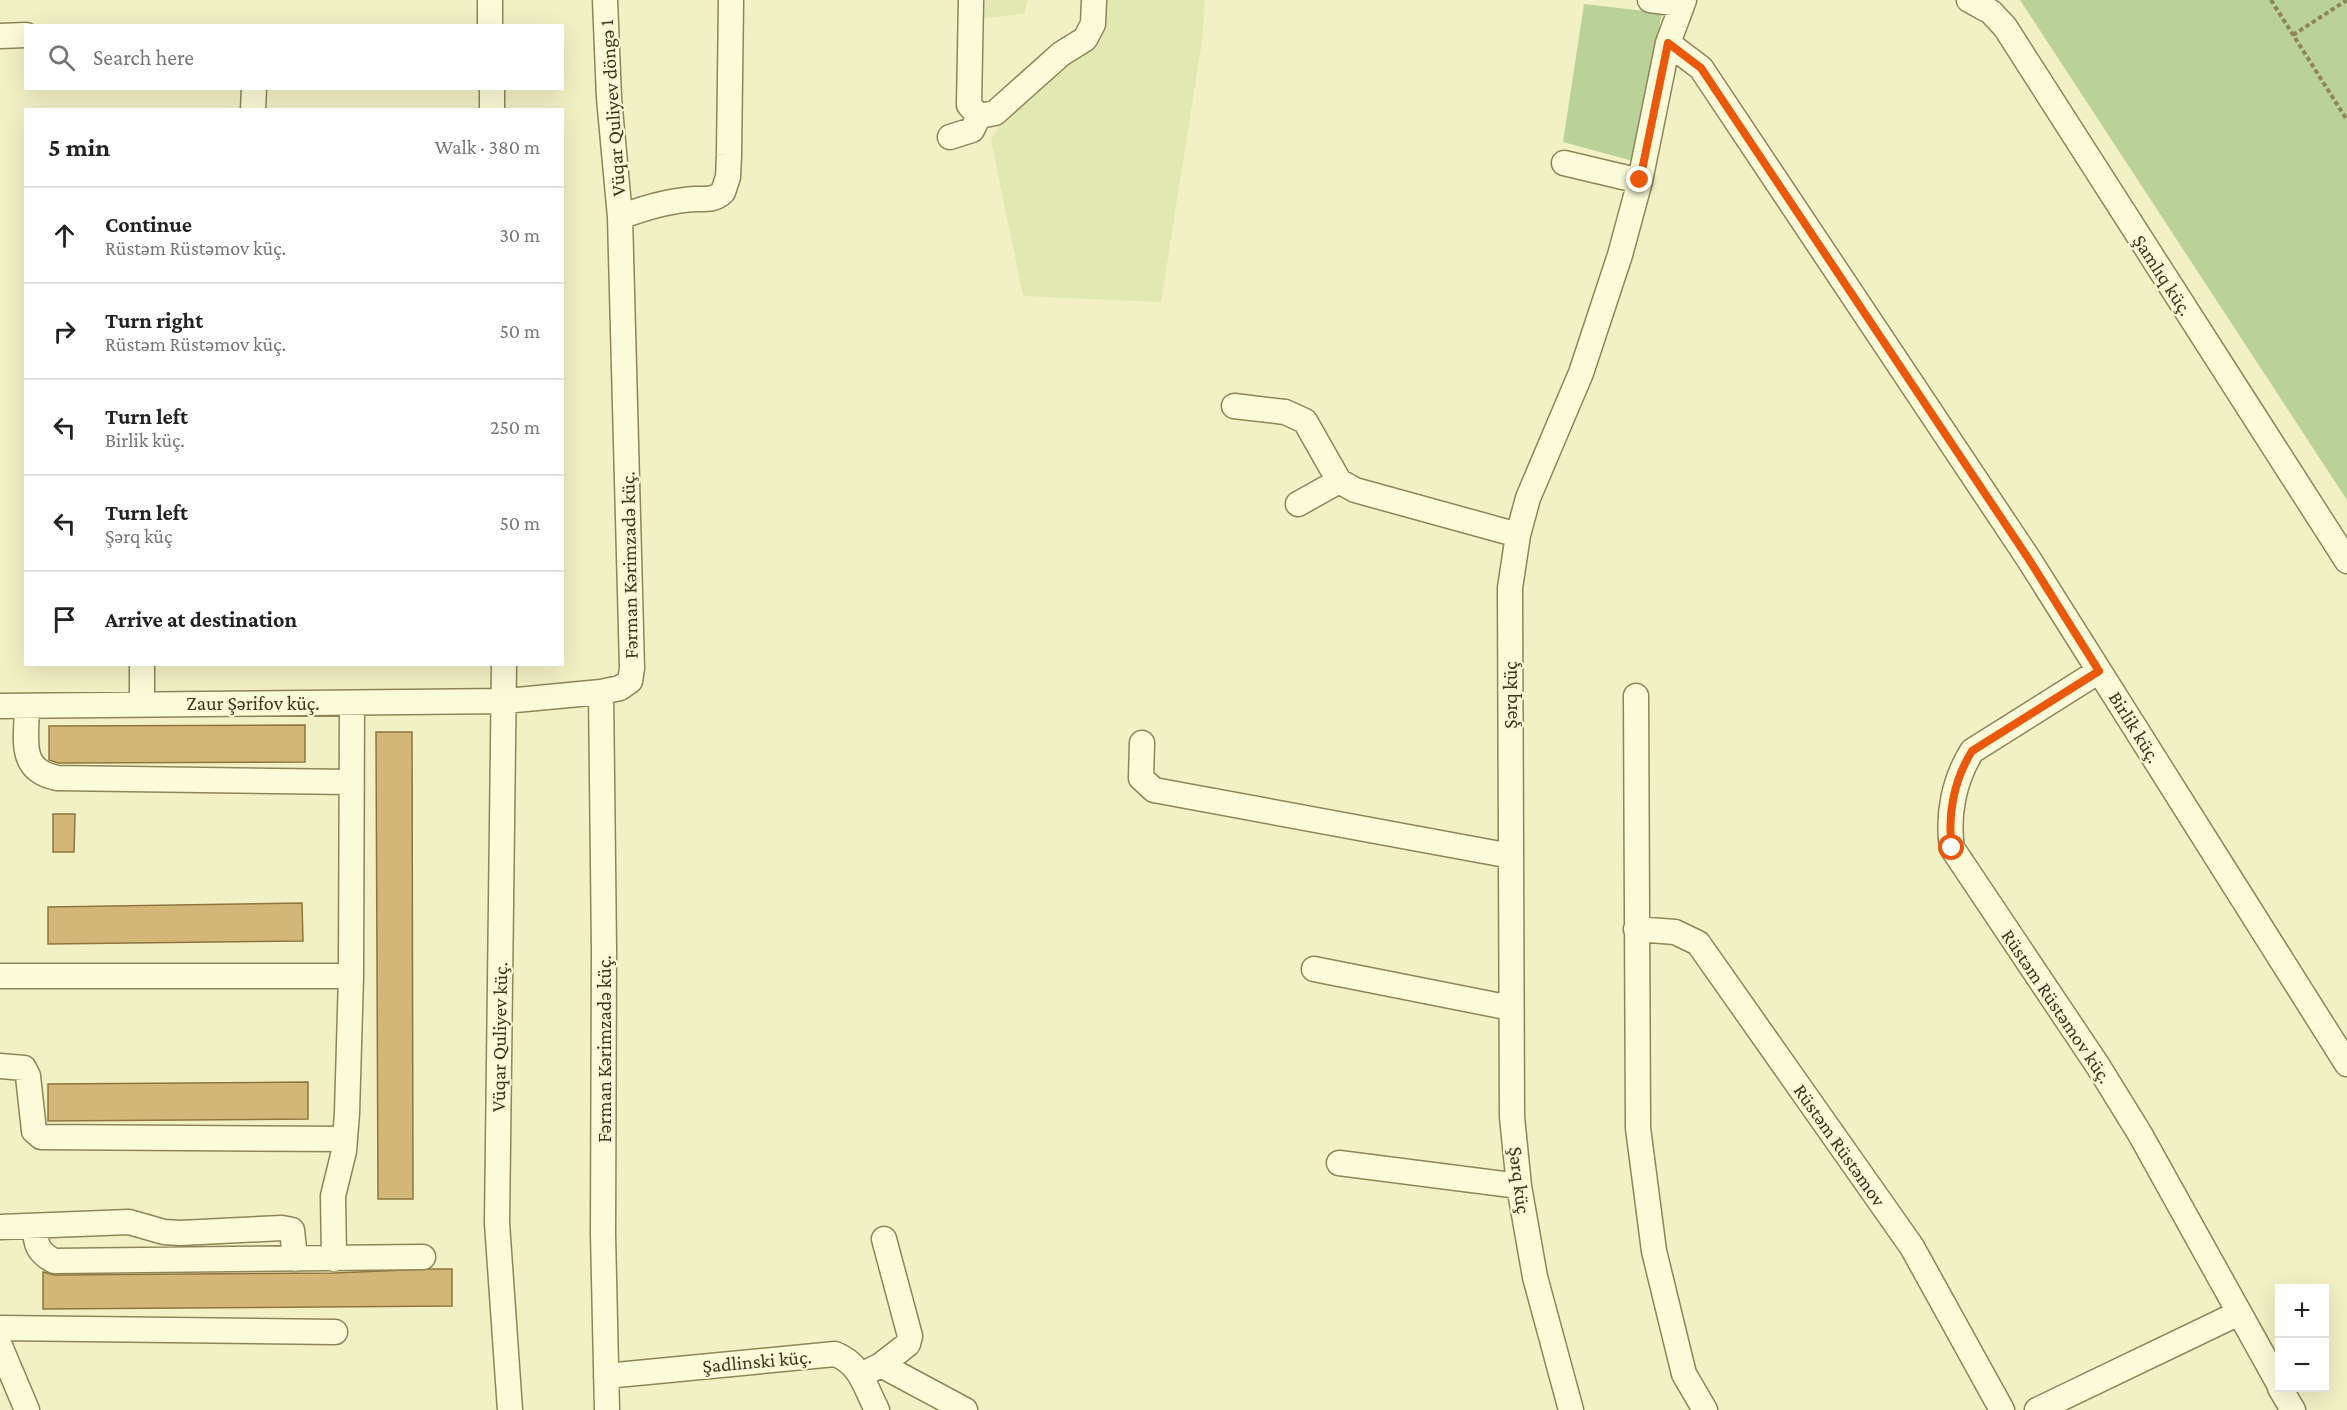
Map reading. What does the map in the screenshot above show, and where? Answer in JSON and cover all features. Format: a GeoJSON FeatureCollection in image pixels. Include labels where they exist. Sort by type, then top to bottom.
{"type":"FeatureCollection","features":[{"type":"Feature","properties":{"kind":"street"},"geometry":{"type":"LineString","coordinates":[[490,0],[490,24]]}},
{"type":"Feature","properties":{"kind":"street","name":"Vüqar Quliyev döngə 1"},"geometry":{"type":"LineString","coordinates":[[605,0],[609,98],[620,217]]}},
{"type":"Feature","properties":{"kind":"street"},"geometry":{"type":"LineString","coordinates":[[620,217],[678,201],[712,198],[723,192],[728,177],[729,155],[731,0]]}},
{"type":"Feature","properties":{"kind":"street"},"geometry":{"type":"LineString","coordinates":[[971,0],[968,99],[969,105],[979,116]]}},
{"type":"Feature","properties":{"kind":"street"},"geometry":{"type":"LineString","coordinates":[[979,116],[995,113],[1061,54],[1085,39],[1094,24],[1094,0]]}},
{"type":"Feature","properties":{"kind":"street"},"geometry":{"type":"LineString","coordinates":[[1650,0],[1682,2]]}},
{"type":"Feature","properties":{"kind":"street","name":"Şamlıq küç."},"geometry":{"type":"LineString","coordinates":[[1969,0],[1990,12],[2005,27],[2347,561]]}},
{"type":"Feature","properties":{"kind":"street","name":"Şərq küç"},"geometry":{"type":"LineString","coordinates":[[1571,1410],[1535,1277],[1519,1186],[1512,1117],[1510,588],[1518,535],[1532,488],[1596,332],[1640,180],[1668,43],[1682,2]]}},
{"type":"Feature","properties":{"kind":"street"},"geometry":{"type":"LineString","coordinates":[[0,36],[24,35]]}},
{"type":"Feature","properties":{"kind":"street","name":"Birlik küç."},"geometry":{"type":"LineString","coordinates":[[1668,43],[1701,68],[2028,558],[2347,1064]]}},
{"type":"Feature","properties":{"kind":"street"},"geometry":{"type":"LineString","coordinates":[[253,108],[254,90]]}},
{"type":"Feature","properties":{"kind":"street"},"geometry":{"type":"LineString","coordinates":[[492,90],[492,108]]}},
{"type":"Feature","properties":{"kind":"street"},"geometry":{"type":"LineString","coordinates":[[950,137],[972,129],[979,116]]}},
{"type":"Feature","properties":{"kind":"street"},"geometry":{"type":"LineString","coordinates":[[1564,163],[1640,180]]}},
{"type":"Feature","properties":{"kind":"street","name":"Fərman Kərimzadə küç."},"geometry":{"type":"LineString","coordinates":[[607,1410],[601,693],[620,688],[630,681],[632,668],[620,217]]}},
{"type":"Feature","properties":{"kind":"street"},"geometry":{"type":"LineString","coordinates":[[1234,406],[1285,411],[1305,421],[1339,481],[1355,490],[1518,535]]}},
{"type":"Feature","properties":{"kind":"street"},"geometry":{"type":"LineString","coordinates":[[1298,504],[1339,481]]}},
{"type":"Feature","properties":{"kind":"street"},"geometry":{"type":"LineString","coordinates":[[142,666],[142,703]]}},
{"type":"Feature","properties":{"kind":"street","name":"Vüqar Quliyev küç."},"geometry":{"type":"LineString","coordinates":[[504,666],[497,1223],[510,1410]]}},
{"type":"Feature","properties":{"kind":"street","name":"Rüstəm Rüstəmov küç."},"geometry":{"type":"LineString","coordinates":[[2099,671],[1972,751],[1961,770],[1949,824],[1952,848],[2110,1085],[2275,1379]]}},
{"type":"Feature","properties":{"kind":"street","name":"Zaur Şərifov küç."},"geometry":{"type":"LineString","coordinates":[[0,706],[505,701],[601,693]]}},
{"type":"Feature","properties":{"kind":"street"},"geometry":{"type":"LineString","coordinates":[[1636,696],[1638,1128],[1654,1251],[1684,1374],[1705,1410]]}},
{"type":"Feature","properties":{"kind":"street"},"geometry":{"type":"LineString","coordinates":[[334,1258],[333,1196],[345,1139],[351,976],[352,703]]}},
{"type":"Feature","properties":{"kind":"street"},"geometry":{"type":"LineString","coordinates":[[27,706],[27,757],[32,767],[42,776],[351,782]]}},
{"type":"Feature","properties":{"kind":"street"},"geometry":{"type":"LineString","coordinates":[[1142,743],[1141,778],[1154,790],[1512,856]]}},
{"type":"Feature","properties":{"kind":"street","name":"Rüstəm Rüstəmov"},"geometry":{"type":"LineString","coordinates":[[1636,929],[1675,932],[1698,944],[1912,1247],[2002,1410]]}},
{"type":"Feature","properties":{"kind":"street"},"geometry":{"type":"LineString","coordinates":[[1314,969],[1511,1008]]}},
{"type":"Feature","properties":{"kind":"street"},"geometry":{"type":"LineString","coordinates":[[0,976],[351,976]]}},
{"type":"Feature","properties":{"kind":"street"},"geometry":{"type":"LineString","coordinates":[[0,1066],[24,1068],[34,1131],[41,1137],[345,1139]]}},
{"type":"Feature","properties":{"kind":"street"},"geometry":{"type":"LineString","coordinates":[[1339,1162],[1519,1186]]}},
{"type":"Feature","properties":{"kind":"street"},"geometry":{"type":"LineString","coordinates":[[0,1227],[129,1222],[180,1233],[282,1228],[292,1230],[295,1258]]}},
{"type":"Feature","properties":{"kind":"street"},"geometry":{"type":"LineString","coordinates":[[34,1227],[37,1248],[43,1255],[54,1261],[423,1257]]}},
{"type":"Feature","properties":{"kind":"street"},"geometry":{"type":"LineString","coordinates":[[871,1370],[908,1344],[910,1336],[884,1239]]}},
{"type":"Feature","properties":{"kind":"street"},"geometry":{"type":"LineString","coordinates":[[2037,1410],[2237,1314]]}},
{"type":"Feature","properties":{"kind":"street"},"geometry":{"type":"LineString","coordinates":[[0,1328],[335,1332]]}},
{"type":"Feature","properties":{"kind":"street"},"geometry":{"type":"LineString","coordinates":[[0,1346],[7,1383],[27,1410]]}},
{"type":"Feature","properties":{"kind":"street","name":"Şadlinski küç."},"geometry":{"type":"LineString","coordinates":[[606,1376],[835,1354],[871,1370],[877,1410]]}},
{"type":"Feature","properties":{"kind":"street"},"geometry":{"type":"LineString","coordinates":[[871,1370],[965,1410]]}},
{"type":"Feature","properties":{"kind":"street","name":"Rüstəm Rüstəmov küç."},"geometry":{"type":"LineString","coordinates":[[2283,1392],[2294,1410]]}},
{"type":"Feature","properties":{"kind":"path"},"geometry":{"type":"LineString","coordinates":[[2271,0],[2347,120]]}},
{"type":"Feature","properties":{"kind":"path"},"geometry":{"type":"LineString","coordinates":[[2293,35],[2347,0]]}},
{"type":"Feature","properties":{"kind":"green space"},"geometry":{"type":"Polygon","coordinates":[[[976,0],[1028,0],[1024,14],[974,19],[976,0]]]}},
{"type":"Feature","properties":{"kind":"green space"},"geometry":{"type":"Polygon","coordinates":[[[1099,0],[1205,0],[1202,41],[1161,302],[1023,296],[991,140],[1012,104],[1098,40],[1099,0]]]}},
{"type":"Feature","properties":{"kind":"green space"},"geometry":{"type":"Polygon","coordinates":[[[2020,0],[2347,0],[2347,500],[2020,0]]]}},
{"type":"Feature","properties":{"kind":"green space"},"geometry":{"type":"Polygon","coordinates":[[[1584,4],[1662,13],[1633,161],[1563,142],[1584,4]]]}},
{"type":"Feature","properties":{"kind":"building"},"geometry":{"type":"Polygon","coordinates":[[[305,725],[305,762],[58,763],[49,760],[49,726],[305,725]]]}},
{"type":"Feature","properties":{"kind":"building"},"geometry":{"type":"Polygon","coordinates":[[[376,732],[412,732],[413,1199],[378,1199],[376,732]]]}},
{"type":"Feature","properties":{"kind":"building"},"geometry":{"type":"Polygon","coordinates":[[[53,814],[75,814],[74,852],[53,852],[53,814]]]}},
{"type":"Feature","properties":{"kind":"building"},"geometry":{"type":"Polygon","coordinates":[[[302,903],[303,941],[48,944],[48,907],[302,903]]]}},
{"type":"Feature","properties":{"kind":"building"},"geometry":{"type":"Polygon","coordinates":[[[308,1082],[308,1119],[48,1121],[48,1084],[308,1082]]]}},
{"type":"Feature","properties":{"kind":"building"},"geometry":{"type":"Polygon","coordinates":[[[452,1269],[452,1306],[43,1309],[43,1272],[54,1275],[334,1273],[452,1269]]]}},
{"type":"Feature","properties":{"kind":"route"},"geometry":{"type":"LineString","coordinates":[[1640,180],[1668,43],[1687,55],[1701,68],[2028,558],[2099,671],[1972,751],[1961,770],[1949,824],[1952,848]]}}]}
